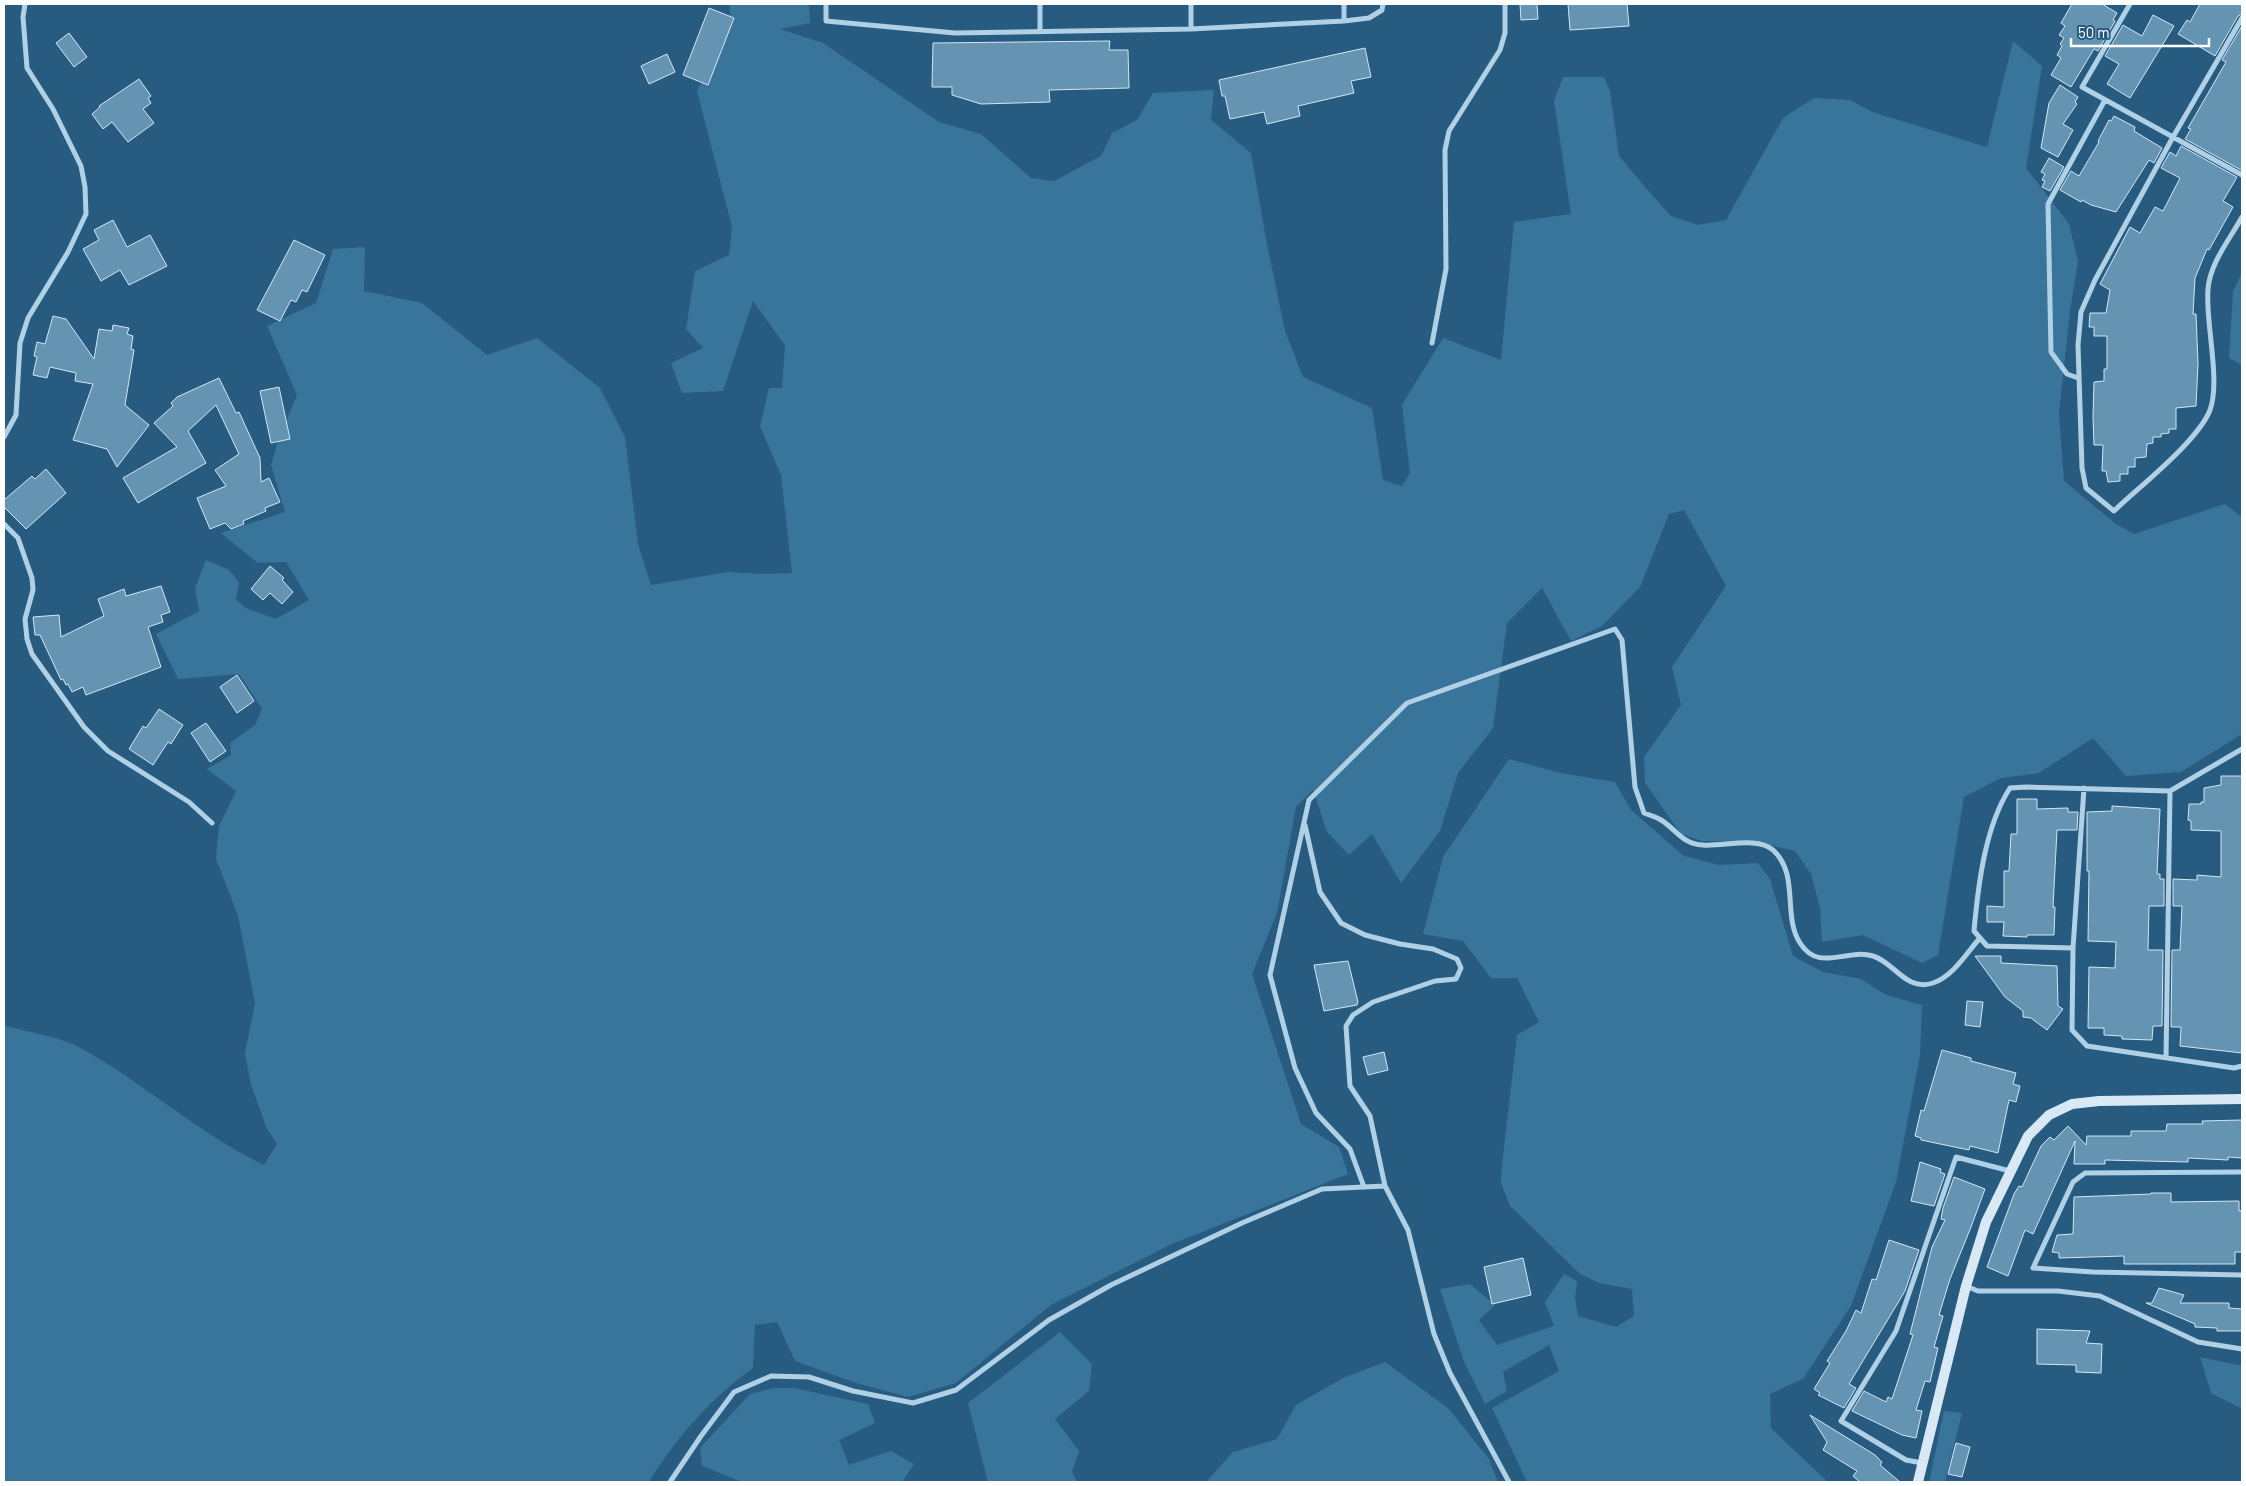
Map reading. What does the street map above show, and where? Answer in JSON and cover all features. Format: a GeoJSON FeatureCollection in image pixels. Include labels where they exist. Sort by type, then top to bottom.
{"type":"FeatureCollection","features":[{"type":"Feature","properties":{"kind":"street"},"geometry":{"type":"LineString","coordinates":[[4,437],[16,415],[20,342],[28,318],[68,252],[86,214],[85,187],[81,166],[53,109],[27,68],[23,17],[25,4]]}},
{"type":"Feature","properties":{"kind":"street"},"geometry":{"type":"LineString","coordinates":[[826,4],[826,21],[955,33],[1191,29],[1344,21],[1369,18],[1382,10],[1383,4]]}},
{"type":"Feature","properties":{"kind":"street"},"geometry":{"type":"LineString","coordinates":[[1040,4],[1040,32]]}},
{"type":"Feature","properties":{"kind":"street"},"geometry":{"type":"LineString","coordinates":[[1191,4],[1191,29]]}},
{"type":"Feature","properties":{"kind":"street"},"geometry":{"type":"LineString","coordinates":[[1344,4],[1344,21]]}},
{"type":"Feature","properties":{"kind":"street"},"geometry":{"type":"LineString","coordinates":[[1432,342],[1446,269],[1445,150],[1449,131],[1500,50],[1505,33],[1505,4]]}},
{"type":"Feature","properties":{"kind":"street"},"geometry":{"type":"LineString","coordinates":[[2130,4],[2082,87],[2242,175]]}},
{"type":"Feature","properties":{"kind":"street"},"geometry":{"type":"LineString","coordinates":[[2242,18],[2173,137],[2095,280],[2081,312],[2078,378],[2082,468],[2086,488],[2114,511],[2199,431],[2210,408],[2213,385],[2208,287],[2216,262],[2242,217]]}},
{"type":"Feature","properties":{"kind":"street"},"geometry":{"type":"LineString","coordinates":[[2078,378],[2067,374],[2051,352],[2048,204],[2105,100]]}},
{"type":"Feature","properties":{"kind":"street"},"geometry":{"type":"LineString","coordinates":[[4,524],[18,538],[32,578],[33,590],[25,619],[27,639],[32,654],[84,727],[108,751],[189,802],[212,823]]}},
{"type":"Feature","properties":{"kind":"street"},"geometry":{"type":"LineString","coordinates":[[1364,1187],[1350,1149],[1316,1113],[1295,1068],[1270,975],[1308,800],[1407,703],[1615,630],[1622,640],[1636,787],[1644,813],[1662,821],[1688,842],[1702,845],[1760,844],[1772,849],[1780,858],[1791,890],[1792,927],[1809,954],[1822,959],[1862,954],[1875,957],[1904,979],[1917,984],[1932,984],[1949,974],[1980,939]]}},
{"type":"Feature","properties":{"kind":"street"},"geometry":{"type":"LineString","coordinates":[[2073,948],[1987,946],[1974,931],[1978,880],[2000,804],[2010,788],[2026,786],[2170,790],[2242,749]]}},
{"type":"Feature","properties":{"kind":"street"},"geometry":{"type":"LineString","coordinates":[[2084,788],[2073,948],[2072,1030],[2087,1046],[2234,1068],[2242,1066]]}},
{"type":"Feature","properties":{"kind":"street"},"geometry":{"type":"LineString","coordinates":[[2166,1058],[2170,790]]}},
{"type":"Feature","properties":{"kind":"street"},"geometry":{"type":"LineString","coordinates":[[1304,822],[1320,892],[1341,923],[1364,935],[1400,944],[1433,949],[1457,959],[1461,968],[1456,979],[1434,981],[1373,1002],[1353,1014],[1346,1026],[1350,1086],[1370,1116],[1385,1186],[1408,1230],[1434,1334],[1450,1374],[1509,1482]]}},
{"type":"Feature","properties":{"kind":"street"},"geometry":{"type":"LineString","coordinates":[[1918,1482],[1966,1286],[1986,1222],[2028,1136],[2050,1115],[2072,1104],[2099,1101],[2242,1098]]}},
{"type":"Feature","properties":{"kind":"street"},"geometry":{"type":"LineString","coordinates":[[1922,1463],[1906,1460],[1841,1421],[1896,1331],[1956,1157],[2010,1171]]}},
{"type":"Feature","properties":{"kind":"street"},"geometry":{"type":"LineString","coordinates":[[2242,1172],[2085,1173],[2073,1182],[2033,1268],[2092,1272],[2242,1275]]}},
{"type":"Feature","properties":{"kind":"street"},"geometry":{"type":"LineString","coordinates":[[670,1482],[734,1392],[771,1376],[809,1377],[853,1391],[913,1404],[956,1390],[1049,1320],[1111,1285],[1242,1223],[1322,1189],[1385,1186]]}},
{"type":"Feature","properties":{"kind":"street"},"geometry":{"type":"LineString","coordinates":[[1966,1286],[1978,1291],[2058,1291],[2100,1296],[2198,1342],[2242,1349]]}},
{"type":"Feature","properties":{"kind":"shaded area"},"geometry":{"type":"Polygon","coordinates":[[[730,4],[809,4],[810,23],[780,29],[823,43],[939,122],[981,134],[1031,178],[1054,181],[1101,156],[1112,133],[1137,120],[1153,93],[1214,90],[1211,120],[1251,153],[1285,331],[1303,377],[1372,408],[1383,480],[1402,486],[1410,473],[1402,405],[1443,338],[1501,360],[1514,222],[1571,214],[1554,101],[1563,77],[1604,77],[1610,91],[1619,156],[1671,216],[1698,225],[1726,220],[1783,118],[1814,98],[1850,100],[1872,112],[1987,147],[2013,41],[2042,66],[2026,168],[2069,224],[2078,261],[2070,311],[2059,413],[2064,481],[2116,524],[2134,534],[2225,504],[2242,517],[2242,734],[2181,772],[2126,776],[2093,738],[2039,773],[2001,778],[1964,797],[1938,955],[1922,963],[1863,935],[1822,942],[1820,908],[1811,874],[1795,851],[1757,842],[1702,841],[1681,834],[1645,783],[1644,757],[1681,705],[1672,667],[1726,586],[1684,510],[1669,514],[1640,587],[1602,626],[1571,641],[1542,588],[1507,623],[1493,728],[1458,773],[1440,831],[1401,883],[1372,834],[1349,855],[1327,832],[1313,790],[1296,807],[1277,913],[1252,974],[1301,1124],[1339,1147],[1348,1174],[1172,1244],[1051,1305],[956,1383],[908,1397],[856,1383],[795,1361],[777,1322],[755,1325],[753,1368],[722,1393],[695,1420],[659,1466],[649,1482],[4,1482],[4,1025],[77,1046],[124,1075],[216,1138],[264,1165],[277,1144],[267,1129],[251,1085],[245,1053],[255,1003],[238,916],[216,859],[219,826],[236,791],[207,769],[231,755],[230,743],[255,725],[262,709],[239,674],[178,679],[156,634],[199,611],[195,588],[206,560],[229,570],[239,582],[236,600],[246,608],[276,619],[309,600],[286,562],[258,563],[221,533],[285,512],[271,465],[280,435],[297,395],[267,326],[316,303],[333,249],[365,247],[364,291],[422,303],[487,355],[537,338],[600,388],[625,437],[638,544],[651,585],[728,572],[792,573],[781,475],[760,426],[769,388],[782,388],[785,345],[753,301],[723,391],[682,393],[671,363],[703,348],[686,329],[695,271],[729,255],[732,227],[697,91],[729,30],[730,4]]]}},
{"type":"Feature","properties":{"kind":"shaded area"},"geometry":{"type":"Polygon","coordinates":[[[2242,272],[2242,365],[2229,358],[2233,292],[2242,272]]]}},
{"type":"Feature","properties":{"kind":"shaded area"},"geometry":{"type":"Polygon","coordinates":[[[1509,759],[1561,773],[1615,782],[1631,810],[1684,856],[1719,865],[1758,863],[1770,879],[1793,956],[1823,972],[1861,979],[1886,995],[1922,1005],[1920,1055],[1896,1182],[1851,1306],[1803,1379],[1770,1394],[1771,1428],[1828,1482],[1527,1482],[1492,1408],[1559,1371],[1549,1345],[1503,1372],[1507,1391],[1485,1404],[1464,1362],[1440,1289],[1470,1284],[1495,1305],[1479,1320],[1497,1345],[1554,1326],[1545,1302],[1564,1274],[1577,1281],[1575,1298],[1578,1316],[1616,1327],[1634,1316],[1632,1289],[1599,1283],[1580,1274],[1510,1206],[1501,1183],[1517,1035],[1539,1022],[1517,978],[1491,978],[1463,941],[1423,934],[1443,857],[1509,759]]]}},
{"type":"Feature","properties":{"kind":"shaded area"},"geometry":{"type":"Polygon","coordinates":[[[1060,1332],[1092,1364],[1089,1391],[1055,1419],[1079,1451],[1072,1472],[1077,1482],[988,1482],[968,1403],[1060,1332]]]}},
{"type":"Feature","properties":{"kind":"shaded area"},"geometry":{"type":"Polygon","coordinates":[[[2200,1357],[2242,1366],[2242,1409],[2211,1393],[2200,1357]]]}},
{"type":"Feature","properties":{"kind":"shaded area"},"geometry":{"type":"Polygon","coordinates":[[[1385,1362],[1448,1408],[1489,1459],[1498,1482],[1206,1482],[1233,1452],[1277,1439],[1296,1405],[1343,1378],[1385,1362]]]}},
{"type":"Feature","properties":{"kind":"shaded area"},"geometry":{"type":"Polygon","coordinates":[[[774,1388],[794,1388],[868,1404],[875,1423],[839,1440],[849,1465],[891,1451],[914,1464],[902,1482],[742,1482],[702,1466],[700,1448],[750,1394],[774,1388]]]}},
{"type":"Feature","properties":{"kind":"shaded area"},"geometry":{"type":"Polygon","coordinates":[[[1944,1411],[1962,1413],[1945,1482],[1929,1482],[1944,1411]]]}},
{"type":"Feature","properties":{"kind":"building"},"geometry":{"type":"Polygon","coordinates":[[[1520,4],[1537,4],[1538,19],[1521,20],[1520,4]]]}},
{"type":"Feature","properties":{"kind":"building"},"geometry":{"type":"Polygon","coordinates":[[[1568,4],[1627,4],[1629,26],[1570,30],[1568,4]]]}},
{"type":"Feature","properties":{"kind":"building"},"geometry":{"type":"Polygon","coordinates":[[[2072,4],[2102,4],[2117,13],[2113,20],[2115,21],[2098,51],[2094,49],[2071,87],[2051,75],[2061,58],[2057,55],[2064,38],[2059,35],[2065,26],[2061,23],[2072,4]]]}},
{"type":"Feature","properties":{"kind":"building"},"geometry":{"type":"Polygon","coordinates":[[[2200,4],[2242,4],[2242,14],[2238,16],[2215,56],[2178,34],[2187,20],[2190,22],[2200,4]]]}},
{"type":"Feature","properties":{"kind":"building"},"geometry":{"type":"Polygon","coordinates":[[[709,8],[734,18],[708,85],[683,75],[709,8]]]}},
{"type":"Feature","properties":{"kind":"building"},"geometry":{"type":"Polygon","coordinates":[[[2153,15],[2174,26],[2130,98],[2107,84],[2119,64],[2105,56],[2123,25],[2142,36],[2153,15]]]}},
{"type":"Feature","properties":{"kind":"building"},"geometry":{"type":"Polygon","coordinates":[[[2242,26],[2241,170],[2185,139],[2191,129],[2188,128],[2226,62],[2222,60],[2242,26]]]}},
{"type":"Feature","properties":{"kind":"building"},"geometry":{"type":"Polygon","coordinates":[[[69,33],[87,57],[74,67],[56,43],[69,33]]]}},
{"type":"Feature","properties":{"kind":"building"},"geometry":{"type":"Polygon","coordinates":[[[1110,41],[1109,50],[1128,50],[1129,88],[1049,90],[1050,102],[981,104],[952,95],[952,87],[932,87],[933,43],[1110,41]]]}},
{"type":"Feature","properties":{"kind":"building"},"geometry":{"type":"Polygon","coordinates":[[[1365,48],[1371,77],[1351,81],[1354,93],[1298,106],[1300,116],[1267,124],[1264,112],[1230,119],[1219,80],[1365,48]]]}},
{"type":"Feature","properties":{"kind":"building"},"geometry":{"type":"Polygon","coordinates":[[[667,54],[675,72],[649,84],[641,66],[667,54]]]}},
{"type":"Feature","properties":{"kind":"building"},"geometry":{"type":"Polygon","coordinates":[[[139,79],[151,96],[148,98],[151,103],[143,109],[154,123],[128,142],[112,122],[103,129],[92,114],[99,106],[139,79]]]}},
{"type":"Feature","properties":{"kind":"building"},"geometry":{"type":"Polygon","coordinates":[[[2060,85],[2078,97],[2075,102],[2077,104],[2063,124],[2073,130],[2058,157],[2041,148],[2049,103],[2060,85]]]}},
{"type":"Feature","properties":{"kind":"building"},"geometry":{"type":"Polygon","coordinates":[[[2114,116],[2135,127],[2134,131],[2162,148],[2154,163],[2149,160],[2116,212],[2091,205],[2082,200],[2081,202],[2060,190],[2071,171],[2079,176],[2099,142],[2109,120],[2111,121],[2114,116]]]}},
{"type":"Feature","properties":{"kind":"building"},"geometry":{"type":"Polygon","coordinates":[[[2181,146],[2237,177],[2223,201],[2233,207],[2209,250],[2207,249],[2195,278],[2193,314],[2196,314],[2198,364],[2196,406],[2176,408],[2176,429],[2169,429],[2169,433],[2161,434],[2161,437],[2153,437],[2153,443],[2147,444],[2146,457],[2135,458],[2135,467],[2128,467],[2128,474],[2120,474],[2120,481],[2108,482],[2106,471],[2102,471],[2103,445],[2094,445],[2093,417],[2094,382],[2104,381],[2104,369],[2107,369],[2107,336],[2094,336],[2094,327],[2089,327],[2090,313],[2106,313],[2110,290],[2100,284],[2130,227],[2140,233],[2155,207],[2163,211],[2180,178],[2161,168],[2170,152],[2176,156],[2181,146]]]}},
{"type":"Feature","properties":{"kind":"building"},"geometry":{"type":"Polygon","coordinates":[[[2049,158],[2064,167],[2050,191],[2042,187],[2045,181],[2042,180],[2045,174],[2041,172],[2049,158]]]}},
{"type":"Feature","properties":{"kind":"building"},"geometry":{"type":"Polygon","coordinates":[[[113,220],[127,247],[150,235],[167,266],[129,285],[120,270],[101,281],[83,249],[99,240],[94,230],[113,220]]]}},
{"type":"Feature","properties":{"kind":"building"},"geometry":{"type":"Polygon","coordinates":[[[294,240],[325,255],[307,292],[302,290],[296,302],[291,300],[280,321],[257,310],[294,240]]]}},
{"type":"Feature","properties":{"kind":"building"},"geometry":{"type":"Polygon","coordinates":[[[53,316],[66,319],[94,359],[99,329],[112,331],[113,325],[129,328],[127,334],[133,336],[131,349],[134,350],[125,405],[149,425],[117,467],[107,449],[73,440],[93,384],[75,381],[76,373],[50,367],[47,378],[33,375],[37,357],[34,356],[37,342],[45,344],[53,316]]]}},
{"type":"Feature","properties":{"kind":"building"},"geometry":{"type":"Polygon","coordinates":[[[219,378],[236,413],[239,412],[260,458],[261,482],[269,478],[280,502],[265,508],[266,511],[243,521],[244,524],[231,529],[225,523],[210,529],[197,498],[226,486],[215,470],[239,454],[216,405],[188,431],[206,463],[138,503],[123,478],[177,447],[154,423],[173,406],[171,403],[177,397],[219,378]]]}},
{"type":"Feature","properties":{"kind":"building"},"geometry":{"type":"Polygon","coordinates":[[[279,387],[290,439],[271,443],[260,391],[279,387]]]}},
{"type":"Feature","properties":{"kind":"building"},"geometry":{"type":"Polygon","coordinates":[[[46,469],[66,493],[26,529],[4,507],[4,500],[32,476],[35,479],[46,469]]]}},
{"type":"Feature","properties":{"kind":"building"},"geometry":{"type":"Polygon","coordinates":[[[270,566],[284,578],[282,580],[293,592],[282,604],[270,593],[263,600],[251,589],[270,566]]]}},
{"type":"Feature","properties":{"kind":"building"},"geometry":{"type":"Polygon","coordinates":[[[161,586],[170,612],[161,615],[163,622],[148,627],[161,667],[86,695],[83,687],[72,692],[68,684],[66,685],[63,679],[61,680],[40,635],[35,635],[33,617],[59,615],[61,637],[104,616],[98,599],[124,589],[126,596],[161,586]]]}},
{"type":"Feature","properties":{"kind":"building"},"geometry":{"type":"Polygon","coordinates":[[[237,675],[254,701],[237,713],[220,687],[237,675]]]}},
{"type":"Feature","properties":{"kind":"building"},"geometry":{"type":"Polygon","coordinates":[[[159,709],[183,725],[171,744],[168,742],[153,765],[129,749],[143,726],[146,728],[159,709]]]}},
{"type":"Feature","properties":{"kind":"building"},"geometry":{"type":"Polygon","coordinates":[[[206,723],[226,751],[210,762],[191,733],[206,723]]]}},
{"type":"Feature","properties":{"kind":"building"},"geometry":{"type":"Polygon","coordinates":[[[2221,776],[2242,776],[2242,1053],[2180,1046],[2181,1027],[2171,1027],[2172,950],[2180,950],[2182,906],[2173,906],[2173,879],[2197,880],[2197,875],[2221,877],[2221,831],[2191,830],[2191,821],[2188,820],[2189,804],[2201,804],[2201,802],[2204,802],[2204,788],[2221,785],[2221,776]]]}},
{"type":"Feature","properties":{"kind":"building"},"geometry":{"type":"Polygon","coordinates":[[[2017,799],[2037,799],[2037,809],[2068,808],[2068,812],[2078,812],[2077,830],[2057,830],[2053,907],[2055,907],[2054,935],[2003,936],[2004,922],[1987,922],[1987,906],[2004,907],[2004,871],[2009,871],[2011,834],[2017,834],[2017,799]]]}},
{"type":"Feature","properties":{"kind":"building"},"geometry":{"type":"Polygon","coordinates":[[[2112,806],[2160,809],[2157,874],[2160,874],[2160,879],[2164,879],[2164,906],[2149,906],[2148,950],[2163,950],[2162,1026],[2153,1026],[2152,1040],[2122,1039],[2122,1036],[2104,1035],[2104,1028],[2088,1028],[2089,967],[2115,968],[2116,942],[2088,941],[2089,871],[2087,871],[2087,812],[2112,811],[2112,806]]]}},
{"type":"Feature","properties":{"kind":"building"},"geometry":{"type":"Polygon","coordinates":[[[1975,956],[2001,956],[2001,963],[2057,966],[2058,1006],[2063,1009],[2047,1030],[2031,1018],[2023,1017],[2023,1011],[2005,997],[1975,956]]]}},
{"type":"Feature","properties":{"kind":"building"},"geometry":{"type":"Polygon","coordinates":[[[1348,961],[1358,1002],[1357,1005],[1324,1011],[1314,965],[1348,961]]]}},
{"type":"Feature","properties":{"kind":"building"},"geometry":{"type":"Polygon","coordinates":[[[1967,1001],[1983,1002],[1980,1027],[1965,1025],[1967,1001]]]}},
{"type":"Feature","properties":{"kind":"building"},"geometry":{"type":"Polygon","coordinates":[[[1942,1050],[1971,1058],[1971,1061],[2016,1073],[2013,1084],[2020,1086],[2016,1102],[2009,1100],[1998,1153],[1970,1146],[1969,1150],[1921,1140],[1921,1138],[1915,1136],[1921,1110],[1924,1111],[1942,1050]]]}},
{"type":"Feature","properties":{"kind":"building"},"geometry":{"type":"Polygon","coordinates":[[[1384,1052],[1388,1070],[1368,1075],[1363,1057],[1384,1052]]]}},
{"type":"Feature","properties":{"kind":"building"},"geometry":{"type":"Polygon","coordinates":[[[2242,1120],[2242,1158],[2228,1157],[2228,1160],[2188,1158],[2188,1162],[2105,1160],[2105,1164],[2074,1164],[2075,1141],[2033,1234],[2025,1230],[2008,1276],[1987,1267],[2014,1194],[2019,1186],[2022,1187],[2041,1146],[2050,1137],[2054,1140],[2068,1126],[2086,1145],[2087,1136],[2131,1136],[2131,1131],[2166,1131],[2167,1124],[2203,1124],[2202,1121],[2242,1120]]]}},
{"type":"Feature","properties":{"kind":"building"},"geometry":{"type":"Polygon","coordinates":[[[1920,1162],[1941,1169],[1940,1172],[1945,1174],[1934,1206],[1911,1201],[1920,1162]]]}},
{"type":"Feature","properties":{"kind":"building"},"geometry":{"type":"Polygon","coordinates":[[[1954,1177],[1985,1189],[1950,1279],[1939,1315],[1943,1316],[1934,1347],[1938,1348],[1930,1382],[1925,1381],[1916,1410],[1922,1411],[1916,1438],[1902,1435],[1852,1411],[1864,1391],[1886,1402],[1888,1397],[1892,1399],[1913,1335],[1910,1334],[1932,1247],[1945,1220],[1941,1219],[1943,1208],[1954,1177]]]}},
{"type":"Feature","properties":{"kind":"building"},"geometry":{"type":"Polygon","coordinates":[[[2171,1193],[2171,1202],[2239,1201],[2239,1211],[2242,1211],[2242,1252],[2235,1252],[2235,1264],[2124,1264],[2124,1256],[2059,1258],[2059,1253],[2052,1252],[2057,1235],[2073,1234],[2074,1197],[2171,1193]]]}},
{"type":"Feature","properties":{"kind":"building"},"geometry":{"type":"Polygon","coordinates":[[[1889,1240],[1919,1250],[1905,1291],[1849,1384],[1856,1388],[1844,1408],[1818,1395],[1820,1393],[1814,1389],[1830,1363],[1827,1361],[1846,1331],[1856,1310],[1861,1313],[1872,1279],[1876,1280],[1889,1240]]]}},
{"type":"Feature","properties":{"kind":"building"},"geometry":{"type":"Polygon","coordinates":[[[1523,1258],[1531,1295],[1492,1304],[1484,1267],[1523,1258]]]}},
{"type":"Feature","properties":{"kind":"building"},"geometry":{"type":"Polygon","coordinates":[[[2159,1288],[2184,1295],[2180,1303],[2229,1303],[2229,1308],[2242,1309],[2242,1331],[2217,1331],[2217,1328],[2195,1327],[2195,1324],[2146,1303],[2152,1303],[2159,1288]]]}},
{"type":"Feature","properties":{"kind":"building"},"geometry":{"type":"Polygon","coordinates":[[[2037,1329],[2090,1331],[2086,1343],[2102,1344],[2101,1373],[2076,1372],[2076,1365],[2037,1364],[2037,1329]]]}},
{"type":"Feature","properties":{"kind":"building"},"geometry":{"type":"Polygon","coordinates":[[[1810,1415],[1875,1455],[1882,1462],[1880,1465],[1900,1482],[1860,1482],[1853,1476],[1857,1471],[1823,1450],[1827,1442],[1810,1415]]]}},
{"type":"Feature","properties":{"kind":"building"},"geometry":{"type":"Polygon","coordinates":[[[1956,1443],[1970,1447],[1962,1477],[1948,1474],[1956,1443]]]}}]}
